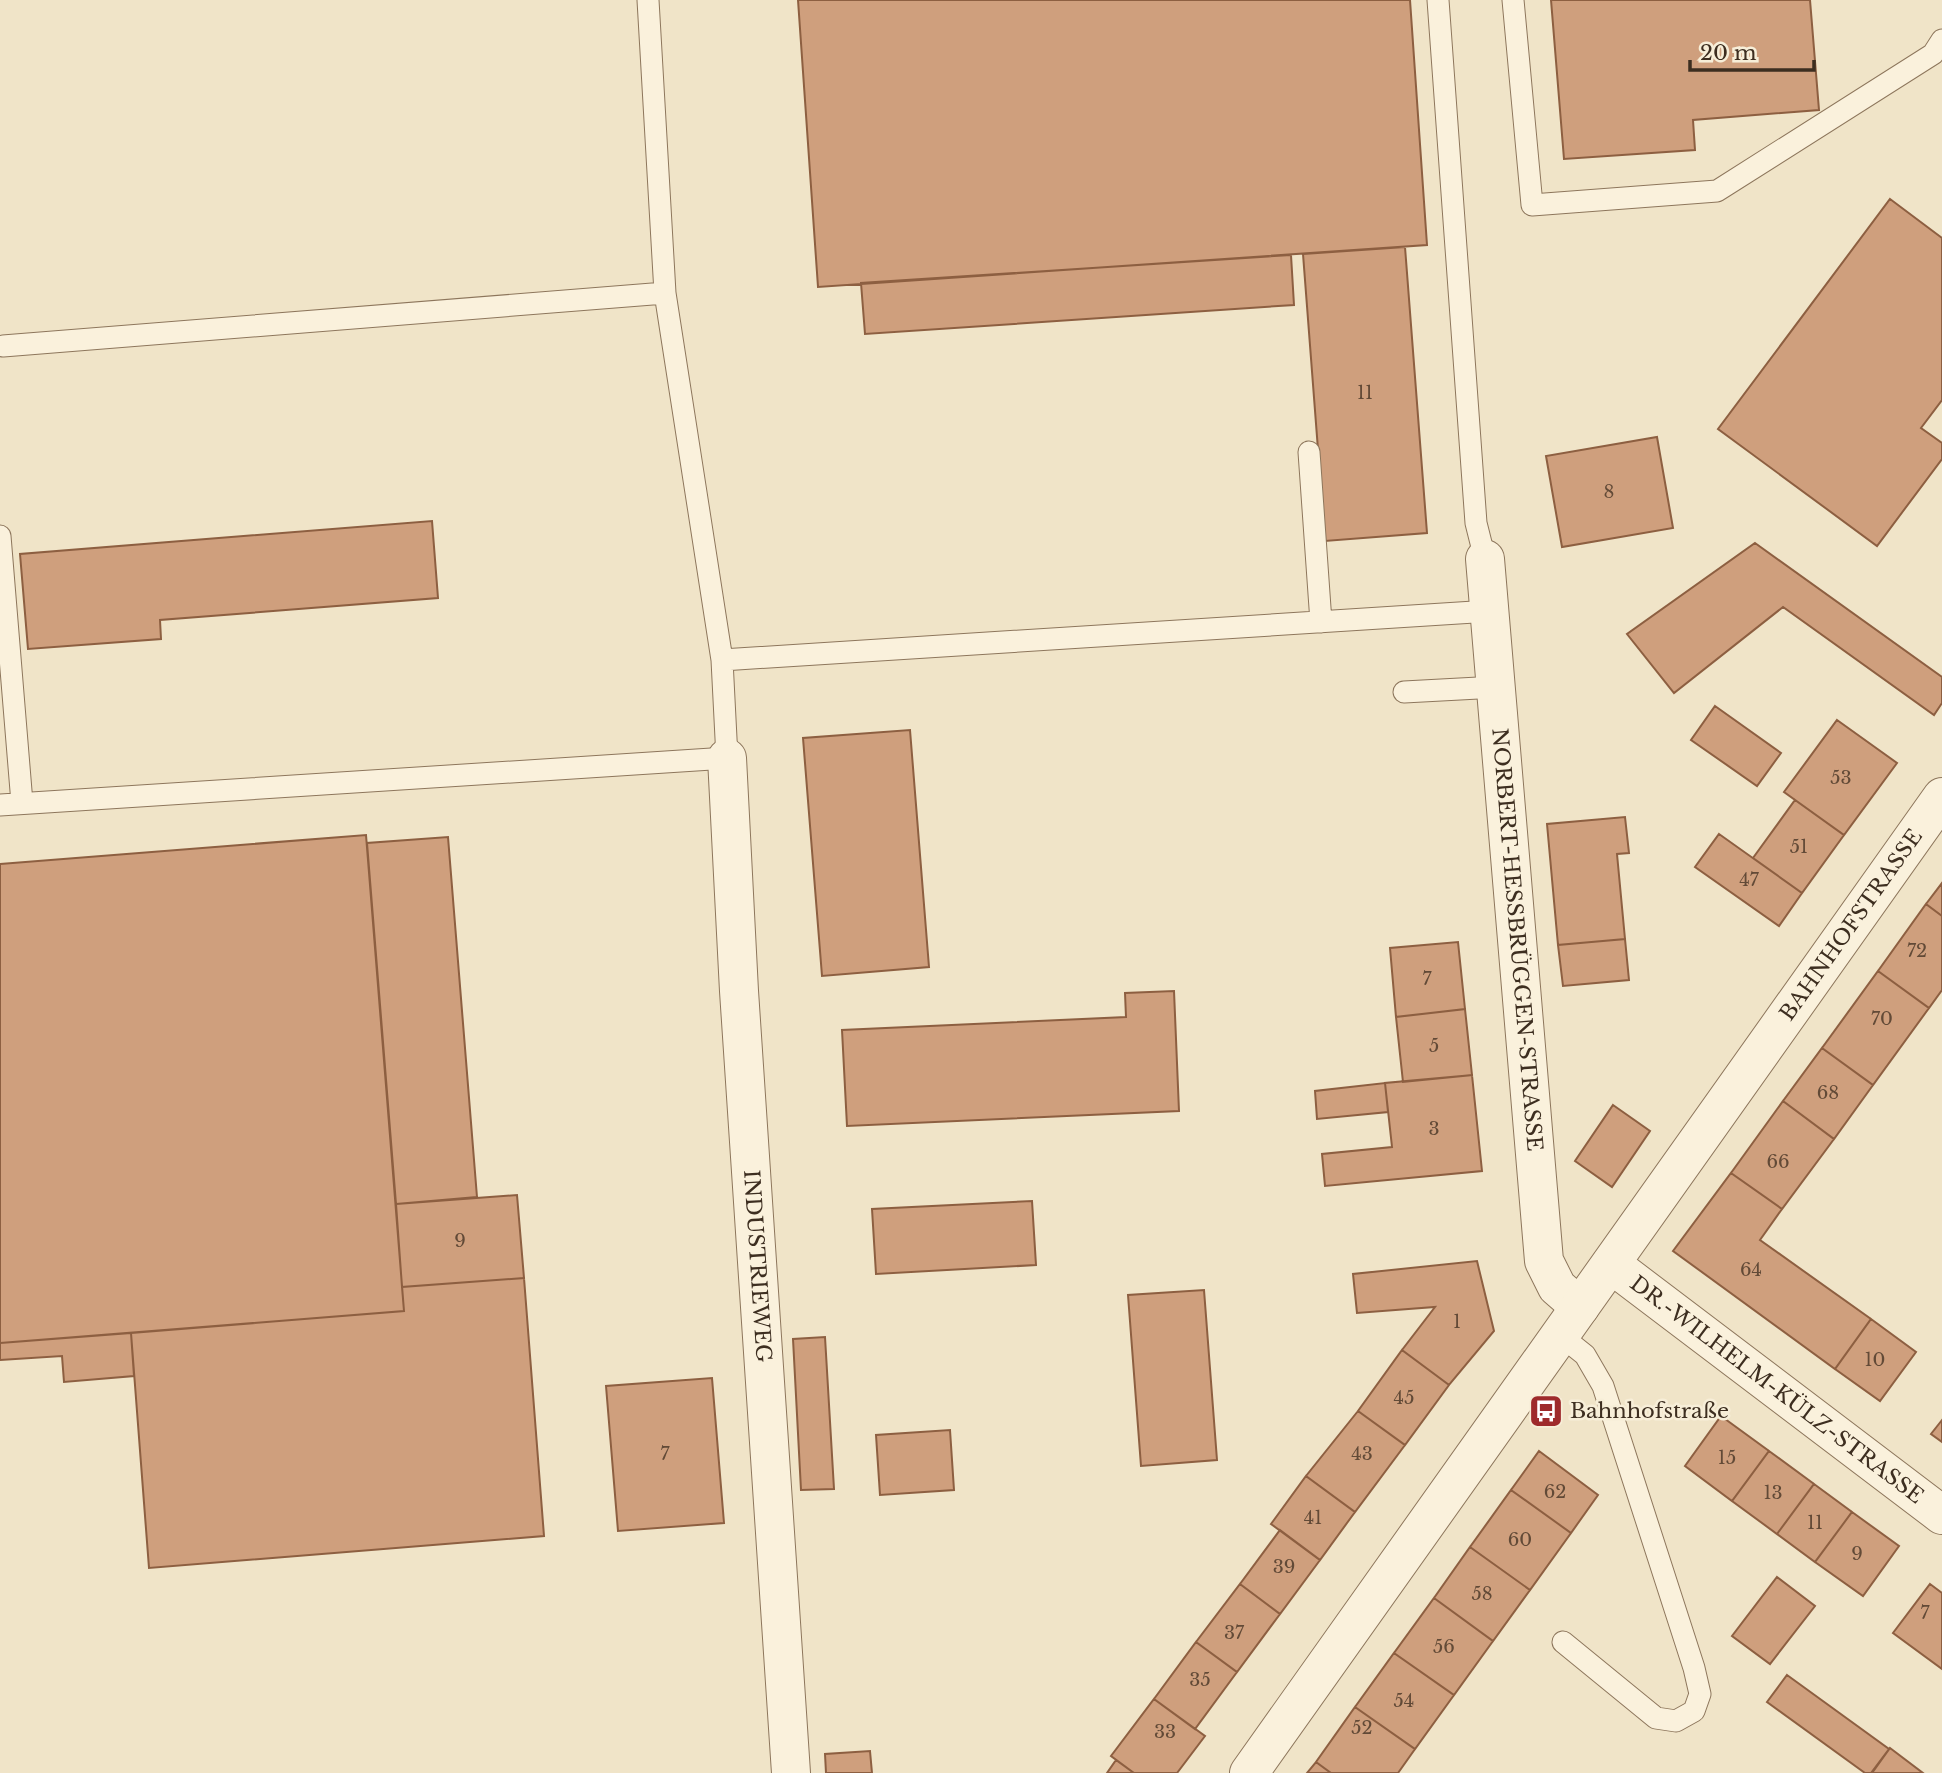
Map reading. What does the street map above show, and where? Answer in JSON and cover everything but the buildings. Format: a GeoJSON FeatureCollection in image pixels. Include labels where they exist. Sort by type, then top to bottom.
{"type":"FeatureCollection","features":[{"type":"Feature","properties":{"kind":"street","name":"NORBERT-HESSBRÜGGEN-STRASSE"},"geometry":{"type":"LineString","coordinates":[[1485,559],[1544,1261],[1570,1321]]}},
{"type":"Feature","properties":{"kind":"street","name":"INDUSTRIEWEG"},"geometry":{"type":"LineString","coordinates":[[727,758],[739,991],[790,1773]]}},
{"type":"Feature","properties":{"kind":"street","name":"BAHNHOFSTRASSE"},"geometry":{"type":"LineString","coordinates":[[1249,1773],[1942,797]]}},
{"type":"Feature","properties":{"kind":"street","name":"DR.-WILHELM-KÜLZ-STRASSE"},"geometry":{"type":"LineString","coordinates":[[1611,1264],[1942,1515]]}},
{"type":"Feature","properties":{"kind":"lane"},"geometry":{"type":"LineString","coordinates":[[0,805],[727,758],[722,660],[665,293],[648,0]]}},
{"type":"Feature","properties":{"kind":"lane"},"geometry":{"type":"LineString","coordinates":[[1438,0],[1476,523],[1485,559]]}},
{"type":"Feature","properties":{"kind":"lane"},"geometry":{"type":"LineString","coordinates":[[1513,0],[1532,205],[1717,191],[1933,54],[1942,40]]}},
{"type":"Feature","properties":{"kind":"lane"},"geometry":{"type":"LineString","coordinates":[[3,346],[665,293]]}},
{"type":"Feature","properties":{"kind":"lane"},"geometry":{"type":"LineString","coordinates":[[1309,452],[1321,622]]}},
{"type":"Feature","properties":{"kind":"lane"},"geometry":{"type":"LineString","coordinates":[[0,536],[22,803]]}},
{"type":"Feature","properties":{"kind":"lane"},"geometry":{"type":"LineString","coordinates":[[722,660],[1490,611]]}},
{"type":"Feature","properties":{"kind":"lane"},"geometry":{"type":"LineString","coordinates":[[1404,692],[1497,687]]}},
{"type":"Feature","properties":{"kind":"lane"},"geometry":{"type":"LineString","coordinates":[[1563,1642],[1656,1718],[1676,1721],[1694,1711],[1700,1694],[1694,1668],[1644,1521],[1603,1386],[1570,1321]]}},
{"type":"Feature","properties":{"kind":"place","name":"Bahnhofstraße"},"geometry":{"type":"Point","coordinates":[1546,1411]}}]}
